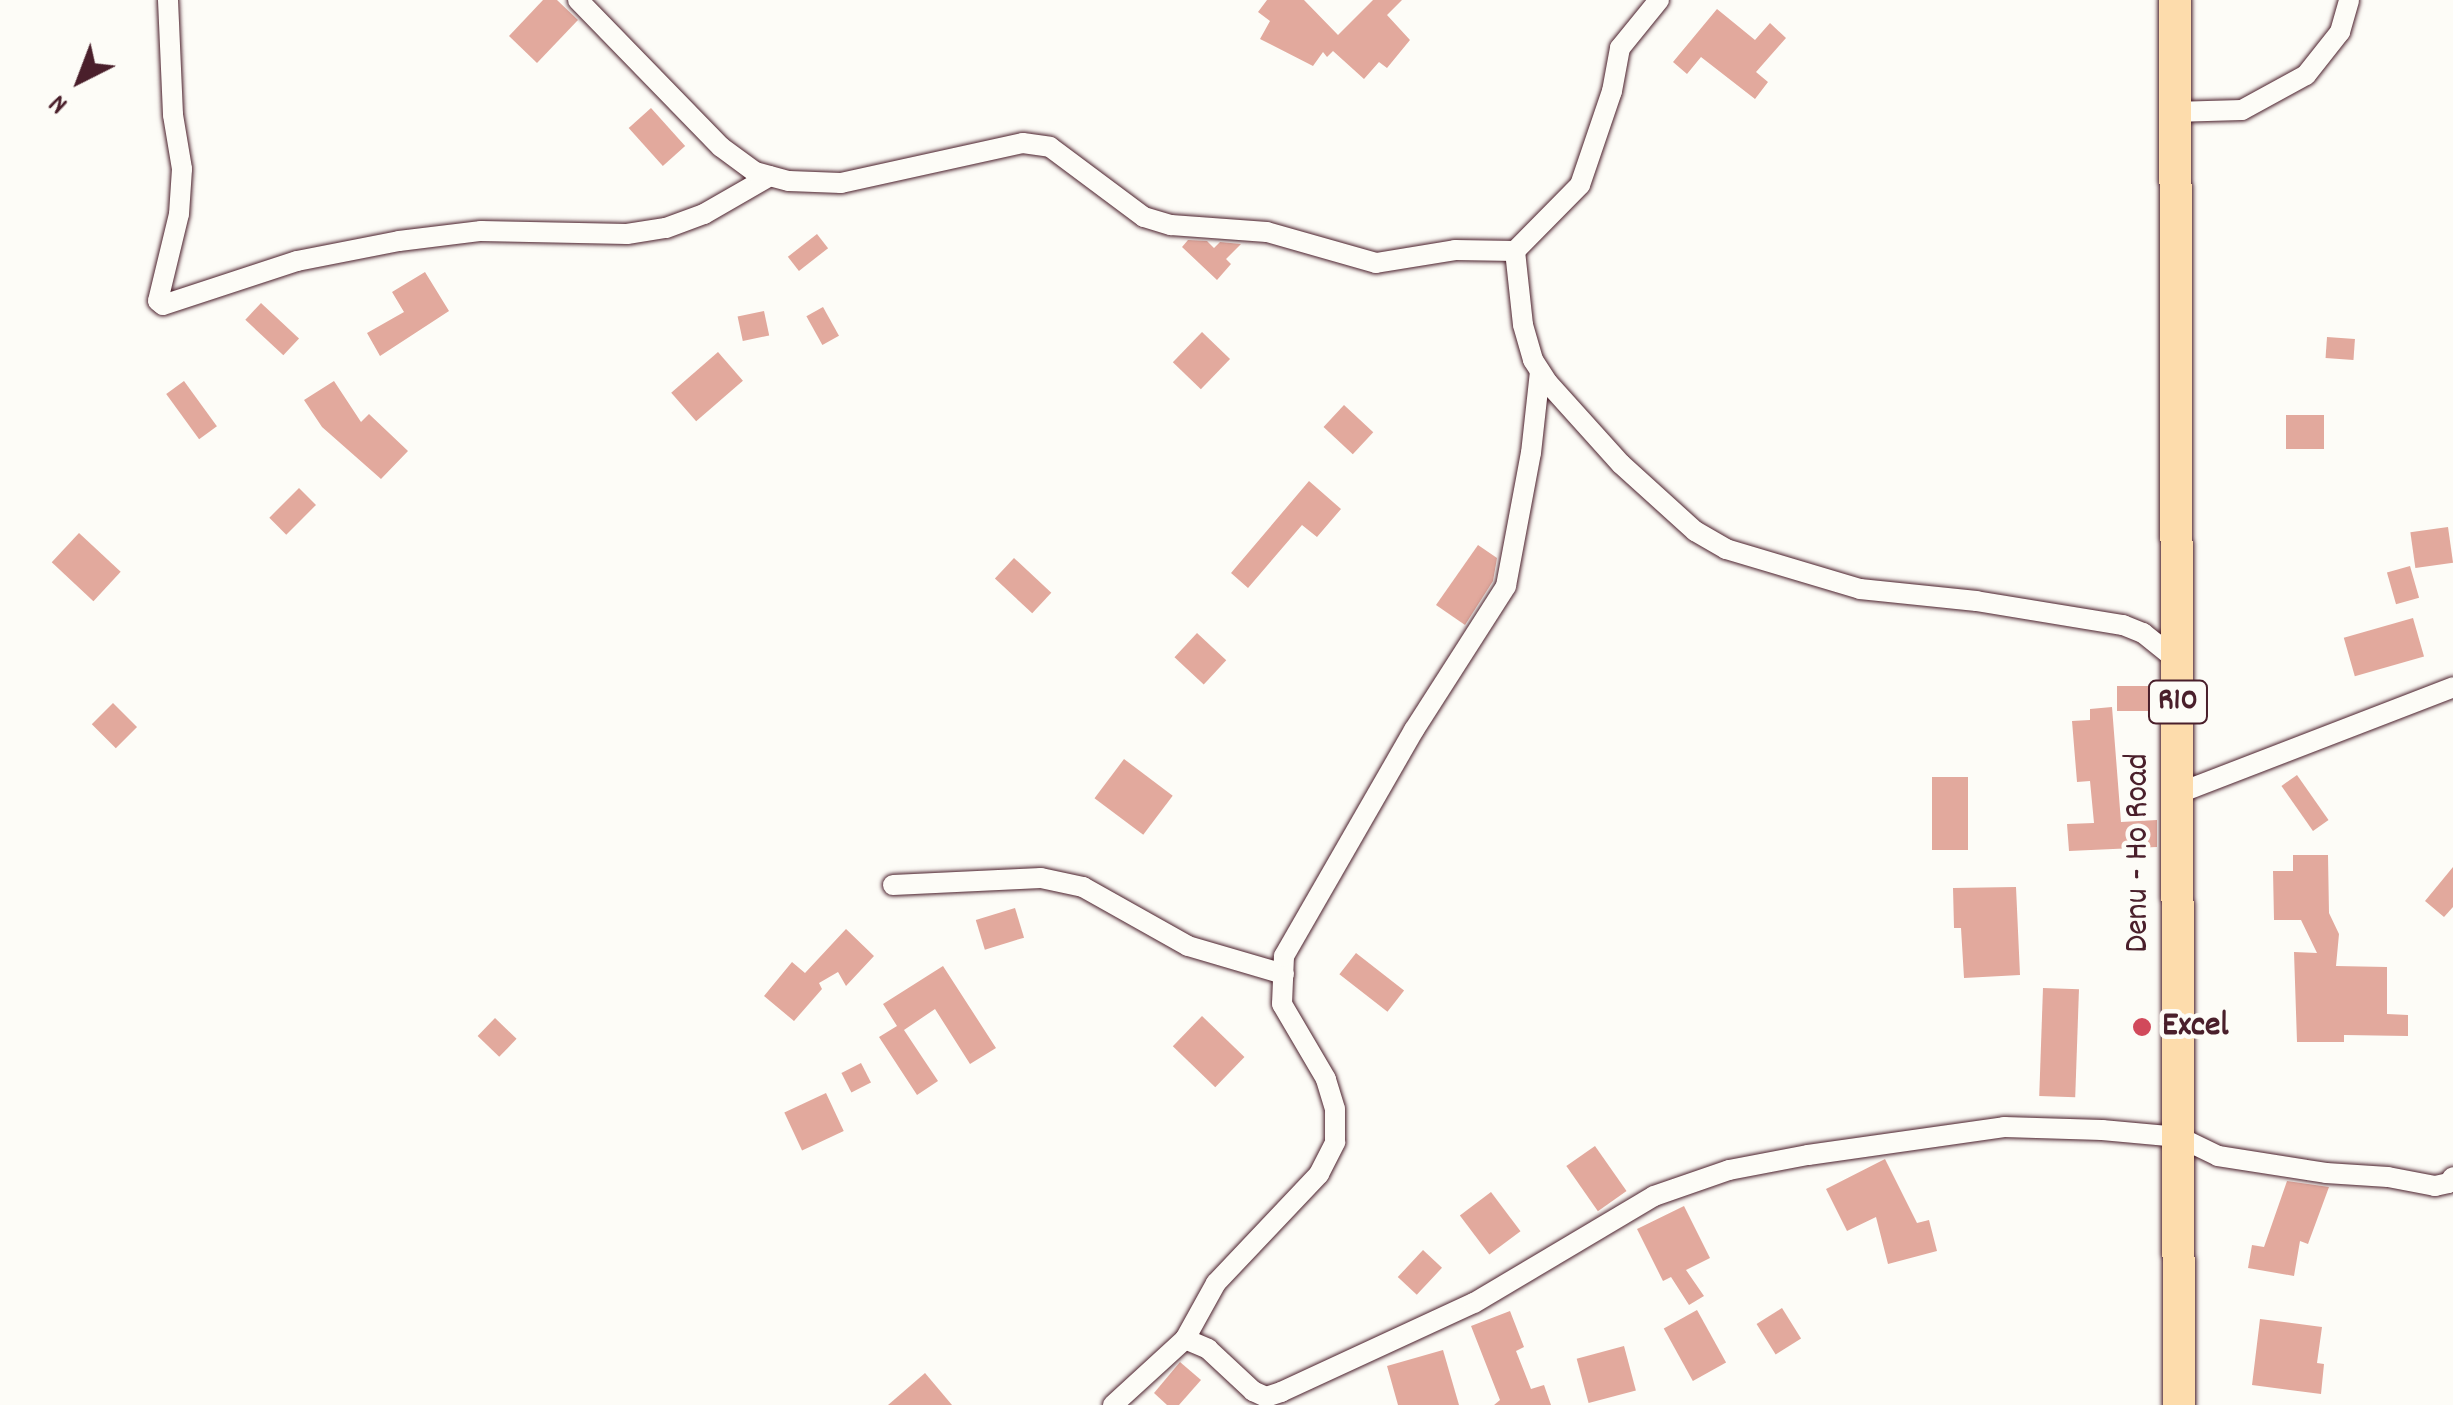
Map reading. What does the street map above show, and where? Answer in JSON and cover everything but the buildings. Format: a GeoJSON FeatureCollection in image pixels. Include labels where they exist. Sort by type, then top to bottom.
{"type":"FeatureCollection","features":[{"type":"Feature","properties":{"kind":"main road","name":"Denu - Ho Road"},"geometry":{"type":"LineString","coordinates":[[2175,0],[2179,1405]]}},
{"type":"Feature","properties":{"kind":"street"},"geometry":{"type":"LineString","coordinates":[[168,0],[173,115],[182,169],[179,214],[158,301],[163,305],[297,261],[399,242],[481,231],[627,234],[666,228],[704,214],[770,176]]}},
{"type":"Feature","properties":{"kind":"street"},"geometry":{"type":"LineString","coordinates":[[578,0],[721,147],[755,172],[841,184],[1023,143],[1050,147],[1144,217],[1170,225],[1267,232],[1376,263],[1455,250],[1515,251],[1580,185],[1612,90],[1620,48],[1658,0]]}},
{"type":"Feature","properties":{"kind":"street"},"geometry":{"type":"LineString","coordinates":[[2173,112],[2242,110],[2306,75],[2340,32],[2349,0]]}},
{"type":"Feature","properties":{"kind":"street"},"geometry":{"type":"LineString","coordinates":[[1515,251],[1523,325],[1540,371],[1621,464],[1695,531],[1726,549],[1860,588],[1976,600],[2123,625],[2143,634],[2178,661]]}},
{"type":"Feature","properties":{"kind":"street"},"geometry":{"type":"LineString","coordinates":[[1113,1405],[1185,1340],[1216,1283],[1319,1174],[1335,1142],[1335,1109],[1326,1079],[1282,1004],[1284,956],[1414,730],[1506,586],[1531,453],[1540,371]]}},
{"type":"Feature","properties":{"kind":"street"},"geometry":{"type":"LineString","coordinates":[[2179,793],[2453,687]]}},
{"type":"Feature","properties":{"kind":"street"},"geometry":{"type":"LineString","coordinates":[[893,885],[1041,878],[1084,886],[1188,946],[1284,974]]}},
{"type":"Feature","properties":{"kind":"street"},"geometry":{"type":"LineString","coordinates":[[1185,1340],[1208,1348],[1253,1392],[1266,1397],[1474,1303],[1654,1196],[1729,1170],[2004,1127],[2179,1137],[2218,1156],[2435,1186],[2449,1183],[2453,1176]]}},
{"type":"Feature","properties":{"kind":"place","name":"Excel"},"geometry":{"type":"Point","coordinates":[2142,1027]}}]}
